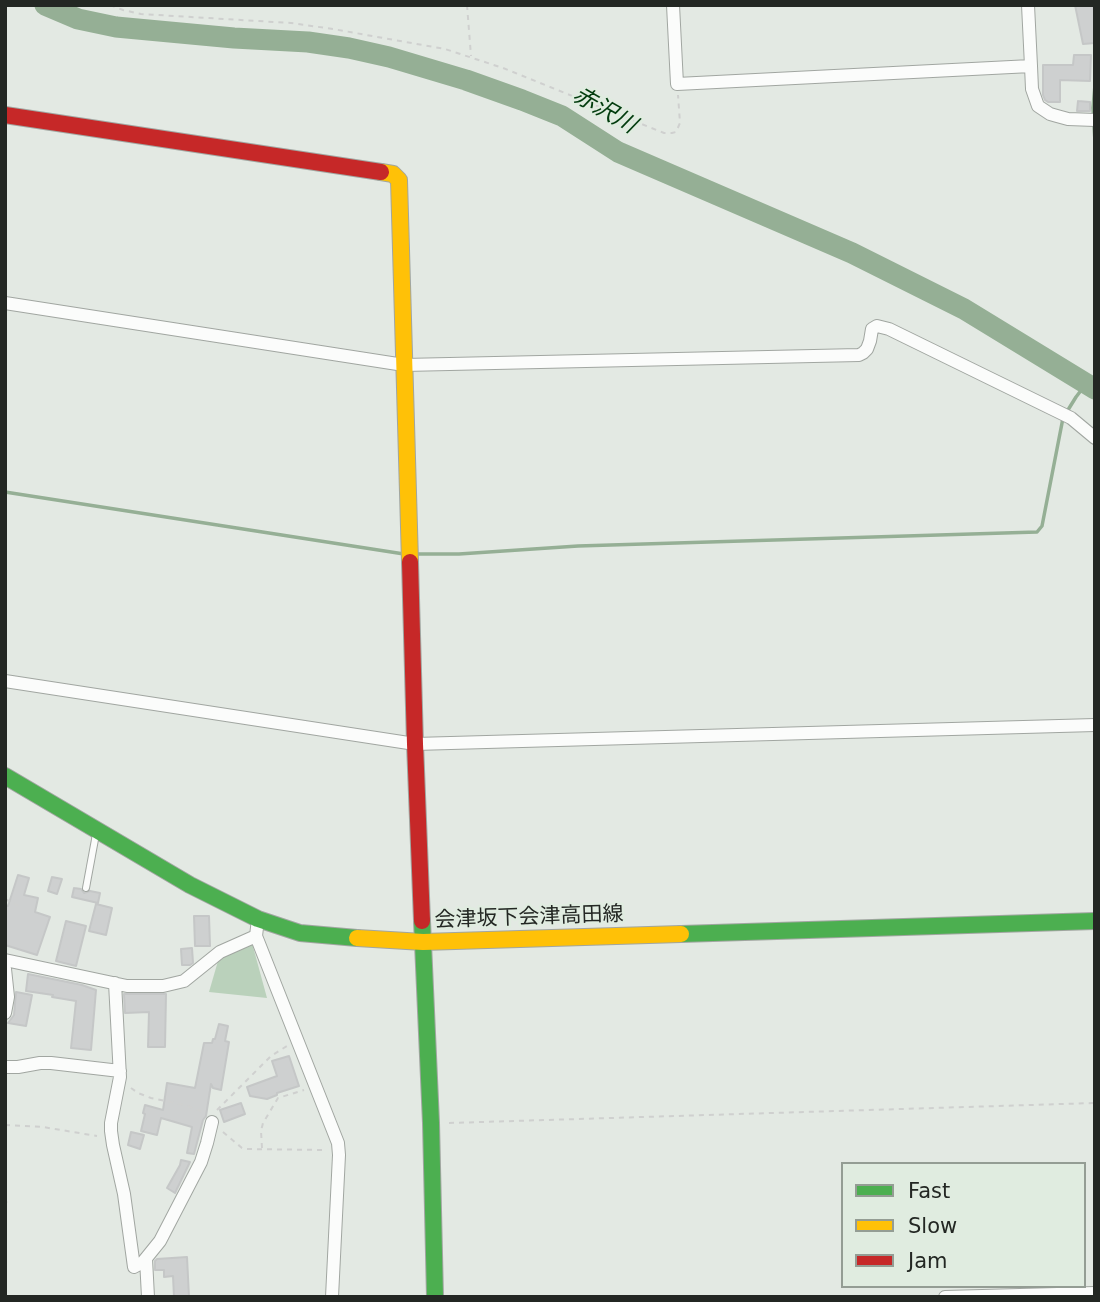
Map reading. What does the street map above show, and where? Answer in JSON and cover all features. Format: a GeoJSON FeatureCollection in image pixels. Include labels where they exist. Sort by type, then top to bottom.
{"type":"FeatureCollection","features":[{"type":"Feature","properties":{"kind":"street"},"geometry":{"type":"LineString","coordinates":[[673,5],[677,84],[1031,66]]}},
{"type":"Feature","properties":{"kind":"street"},"geometry":{"type":"LineString","coordinates":[[1028,5],[1032,89],[1038,106],[1057,116],[1095,120]]}},
{"type":"Feature","properties":{"kind":"street"},"geometry":{"type":"LineString","coordinates":[[5,115],[396,176],[398,180],[415,744],[432,1123],[435,1297]]}},
{"type":"Feature","properties":{"kind":"street"},"geometry":{"type":"LineString","coordinates":[[5,303],[404,365],[859,355],[867,349],[872,329],[877,326],[889,329],[1071,418],[1095,438]]}},
{"type":"Feature","properties":{"kind":"street"},"geometry":{"type":"LineString","coordinates":[[5,681],[415,744],[1095,725]]}},
{"type":"Feature","properties":{"kind":"street","name":"会津坂下会津高田線"},"geometry":{"type":"LineString","coordinates":[[5,776],[190,885],[258,919],[300,933],[423,942],[1095,921]]}},
{"type":"Feature","properties":{"kind":"street"},"geometry":{"type":"LineString","coordinates":[[258,919],[256,936],[338,1143],[332,1297]]}},
{"type":"Feature","properties":{"kind":"street"},"geometry":{"type":"LineString","coordinates":[[5,960],[127,986],[163,986],[184,981],[220,952],[256,936]]}},
{"type":"Feature","properties":{"kind":"street"},"geometry":{"type":"LineString","coordinates":[[5,969],[8,997],[5,1013]]}},
{"type":"Feature","properties":{"kind":"street"},"geometry":{"type":"LineString","coordinates":[[115,983],[120,1076],[111,1131],[124,1194],[134,1267],[146,1259],[160,1241],[201,1162],[208,1143],[211,1120]]}},
{"type":"Feature","properties":{"kind":"street"},"geometry":{"type":"LineString","coordinates":[[5,1067],[51,1063],[120,1076]]}},
{"type":"Feature","properties":{"kind":"street"},"geometry":{"type":"LineString","coordinates":[[146,1259],[148,1297]]}},
{"type":"Feature","properties":{"kind":"street"},"geometry":{"type":"LineString","coordinates":[[945,1297],[1095,1293]]}},
{"type":"Feature","properties":{"kind":"lane"},"geometry":{"type":"LineString","coordinates":[[86,888],[97,829]]}},
{"type":"Feature","properties":{"kind":"path"},"geometry":{"type":"LineString","coordinates":[[110,5],[141,14],[291,23],[444,49],[533,79],[664,133],[672,134],[680,123],[677,84]]}},
{"type":"Feature","properties":{"kind":"path"},"geometry":{"type":"LineString","coordinates":[[467,5],[471,57]]}},
{"type":"Feature","properties":{"kind":"path"},"geometry":{"type":"LineString","coordinates":[[5,899],[21,907]]}},
{"type":"Feature","properties":{"kind":"path"},"geometry":{"type":"LineString","coordinates":[[211,1120],[271,1055],[297,1040]]}},
{"type":"Feature","properties":{"kind":"path"},"geometry":{"type":"LineString","coordinates":[[120,1076],[138,1093],[199,1110],[242,1148],[338,1150]]}},
{"type":"Feature","properties":{"kind":"path"},"geometry":{"type":"LineString","coordinates":[[262,1149],[263,1123],[278,1098],[316,1087]]}},
{"type":"Feature","properties":{"kind":"path"},"geometry":{"type":"LineString","coordinates":[[432,1123],[1095,1103]]}},
{"type":"Feature","properties":{"kind":"path"},"geometry":{"type":"LineString","coordinates":[[5,1125],[43,1127],[94,1136],[102,1136],[111,1131]]}},
{"type":"Feature","properties":{"kind":"path"},"geometry":{"type":"LineString","coordinates":[[5,1198],[8,1208]]}},
{"type":"Feature","properties":{"kind":"green space"},"geometry":{"type":"Polygon","coordinates":[[[252,943],[267,998],[209,992],[218,961],[229,952],[252,943]]]}},
{"type":"Feature","properties":{"kind":"building"},"geometry":{"type":"Polygon","coordinates":[[[1075,5],[1093,5],[1095,43],[1083,44],[1075,5]]]}},
{"type":"Feature","properties":{"kind":"building"},"geometry":{"type":"Polygon","coordinates":[[[1074,55],[1091,55],[1090,81],[1060,80],[1060,102],[1048,102],[1043,95],[1043,65],[1073,65],[1074,55]]]}},
{"type":"Feature","properties":{"kind":"building"},"geometry":{"type":"Polygon","coordinates":[[[1078,101],[1090,102],[1090,111],[1077,111],[1078,101]]]}},
{"type":"Feature","properties":{"kind":"building"},"geometry":{"type":"Polygon","coordinates":[[[18,875],[29,878],[24,895],[38,898],[35,912],[50,917],[37,955],[5,945],[5,905],[8,906],[18,875]]]}},
{"type":"Feature","properties":{"kind":"building"},"geometry":{"type":"Polygon","coordinates":[[[52,877],[62,879],[57,894],[48,891],[52,877]]]}},
{"type":"Feature","properties":{"kind":"building"},"geometry":{"type":"Polygon","coordinates":[[[74,888],[81,889],[84,893],[100,893],[98,903],[72,897],[74,888]]]}},
{"type":"Feature","properties":{"kind":"building"},"geometry":{"type":"Polygon","coordinates":[[[96,904],[112,908],[106,935],[89,931],[96,904]]]}},
{"type":"Feature","properties":{"kind":"building"},"geometry":{"type":"Polygon","coordinates":[[[194,916],[209,916],[210,946],[195,946],[194,916]]]}},
{"type":"Feature","properties":{"kind":"building"},"geometry":{"type":"Polygon","coordinates":[[[66,921],[86,926],[76,966],[56,961],[66,921]]]}},
{"type":"Feature","properties":{"kind":"building"},"geometry":{"type":"Polygon","coordinates":[[[192,948],[193,963],[182,965],[181,949],[192,948]]]}},
{"type":"Feature","properties":{"kind":"building"},"geometry":{"type":"Polygon","coordinates":[[[28,974],[96,990],[91,1050],[71,1048],[76,1001],[26,991],[28,974]]]}},
{"type":"Feature","properties":{"kind":"building"},"geometry":{"type":"Polygon","coordinates":[[[16,992],[32,995],[26,1026],[8,1023],[14,1015],[16,992]]]}},
{"type":"Feature","properties":{"kind":"building"},"geometry":{"type":"Polygon","coordinates":[[[124,994],[166,994],[165,1047],[148,1047],[149,1012],[125,1013],[124,994]]]}},
{"type":"Feature","properties":{"kind":"building"},"geometry":{"type":"Polygon","coordinates":[[[219,1024],[228,1026],[225,1041],[229,1042],[221,1090],[213,1088],[211,1084],[206,1116],[194,1154],[187,1153],[192,1127],[161,1118],[157,1135],[141,1131],[143,1113],[145,1105],[163,1110],[167,1083],[195,1088],[204,1043],[212,1043],[219,1024]]]}},
{"type":"Feature","properties":{"kind":"building"},"geometry":{"type":"Polygon","coordinates":[[[289,1056],[299,1086],[267,1099],[250,1096],[247,1087],[277,1076],[272,1061],[289,1056]]]}},
{"type":"Feature","properties":{"kind":"building"},"geometry":{"type":"Polygon","coordinates":[[[241,1103],[245,1114],[224,1122],[220,1110],[241,1103]]]}},
{"type":"Feature","properties":{"kind":"building"},"geometry":{"type":"Polygon","coordinates":[[[131,1132],[144,1135],[140,1149],[128,1145],[131,1132]]]}},
{"type":"Feature","properties":{"kind":"building"},"geometry":{"type":"Polygon","coordinates":[[[181,1160],[190,1162],[175,1193],[167,1188],[181,1160]]]}},
{"type":"Feature","properties":{"kind":"building"},"geometry":{"type":"Polygon","coordinates":[[[187,1257],[189,1297],[174,1297],[173,1276],[164,1277],[164,1270],[155,1270],[155,1261],[187,1257]]]}},
{"type":"Feature","properties":{"kind":"waterway","name":"赤沢川"},"geometry":{"type":"LineString","coordinates":[[45,5],[78,19],[116,27],[308,42],[349,48],[466,80],[522,100],[562,116],[618,152],[852,253],[964,309],[1095,389]]}},
{"type":"Feature","properties":{"kind":"waterway"},"geometry":{"type":"LineString","coordinates":[[1095,85],[1095,142]]}},
{"type":"Feature","properties":{"kind":"waterway"},"geometry":{"type":"LineString","coordinates":[[416,554],[459,554],[578,546],[1037,532],[1042,526],[1063,418],[1086,384]]}},
{"type":"Feature","properties":{"kind":"waterway"},"geometry":{"type":"LineString","coordinates":[[5,492],[404,554]]}},
{"type":"Feature","properties":{"kind":"traffic: fast"},"geometry":{"type":"LineString","coordinates":[[5,776],[190,885],[258,919],[300,933],[357,938]]}},
{"type":"Feature","properties":{"kind":"traffic: fast"},"geometry":{"type":"LineString","coordinates":[[422,921],[435,1297]]}},
{"type":"Feature","properties":{"kind":"traffic: fast"},"geometry":{"type":"LineString","coordinates":[[681,934],[1095,921]]}},
{"type":"Feature","properties":{"kind":"traffic: slow"},"geometry":{"type":"LineString","coordinates":[[381,172],[393,174],[399,180],[410,562]]}},
{"type":"Feature","properties":{"kind":"traffic: slow"},"geometry":{"type":"LineString","coordinates":[[357,938],[423,942],[681,934]]}},
{"type":"Feature","properties":{"kind":"traffic: jam"},"geometry":{"type":"LineString","coordinates":[[5,115],[381,172]]}},
{"type":"Feature","properties":{"kind":"traffic: jam"},"geometry":{"type":"LineString","coordinates":[[410,562],[422,921]]}}]}
